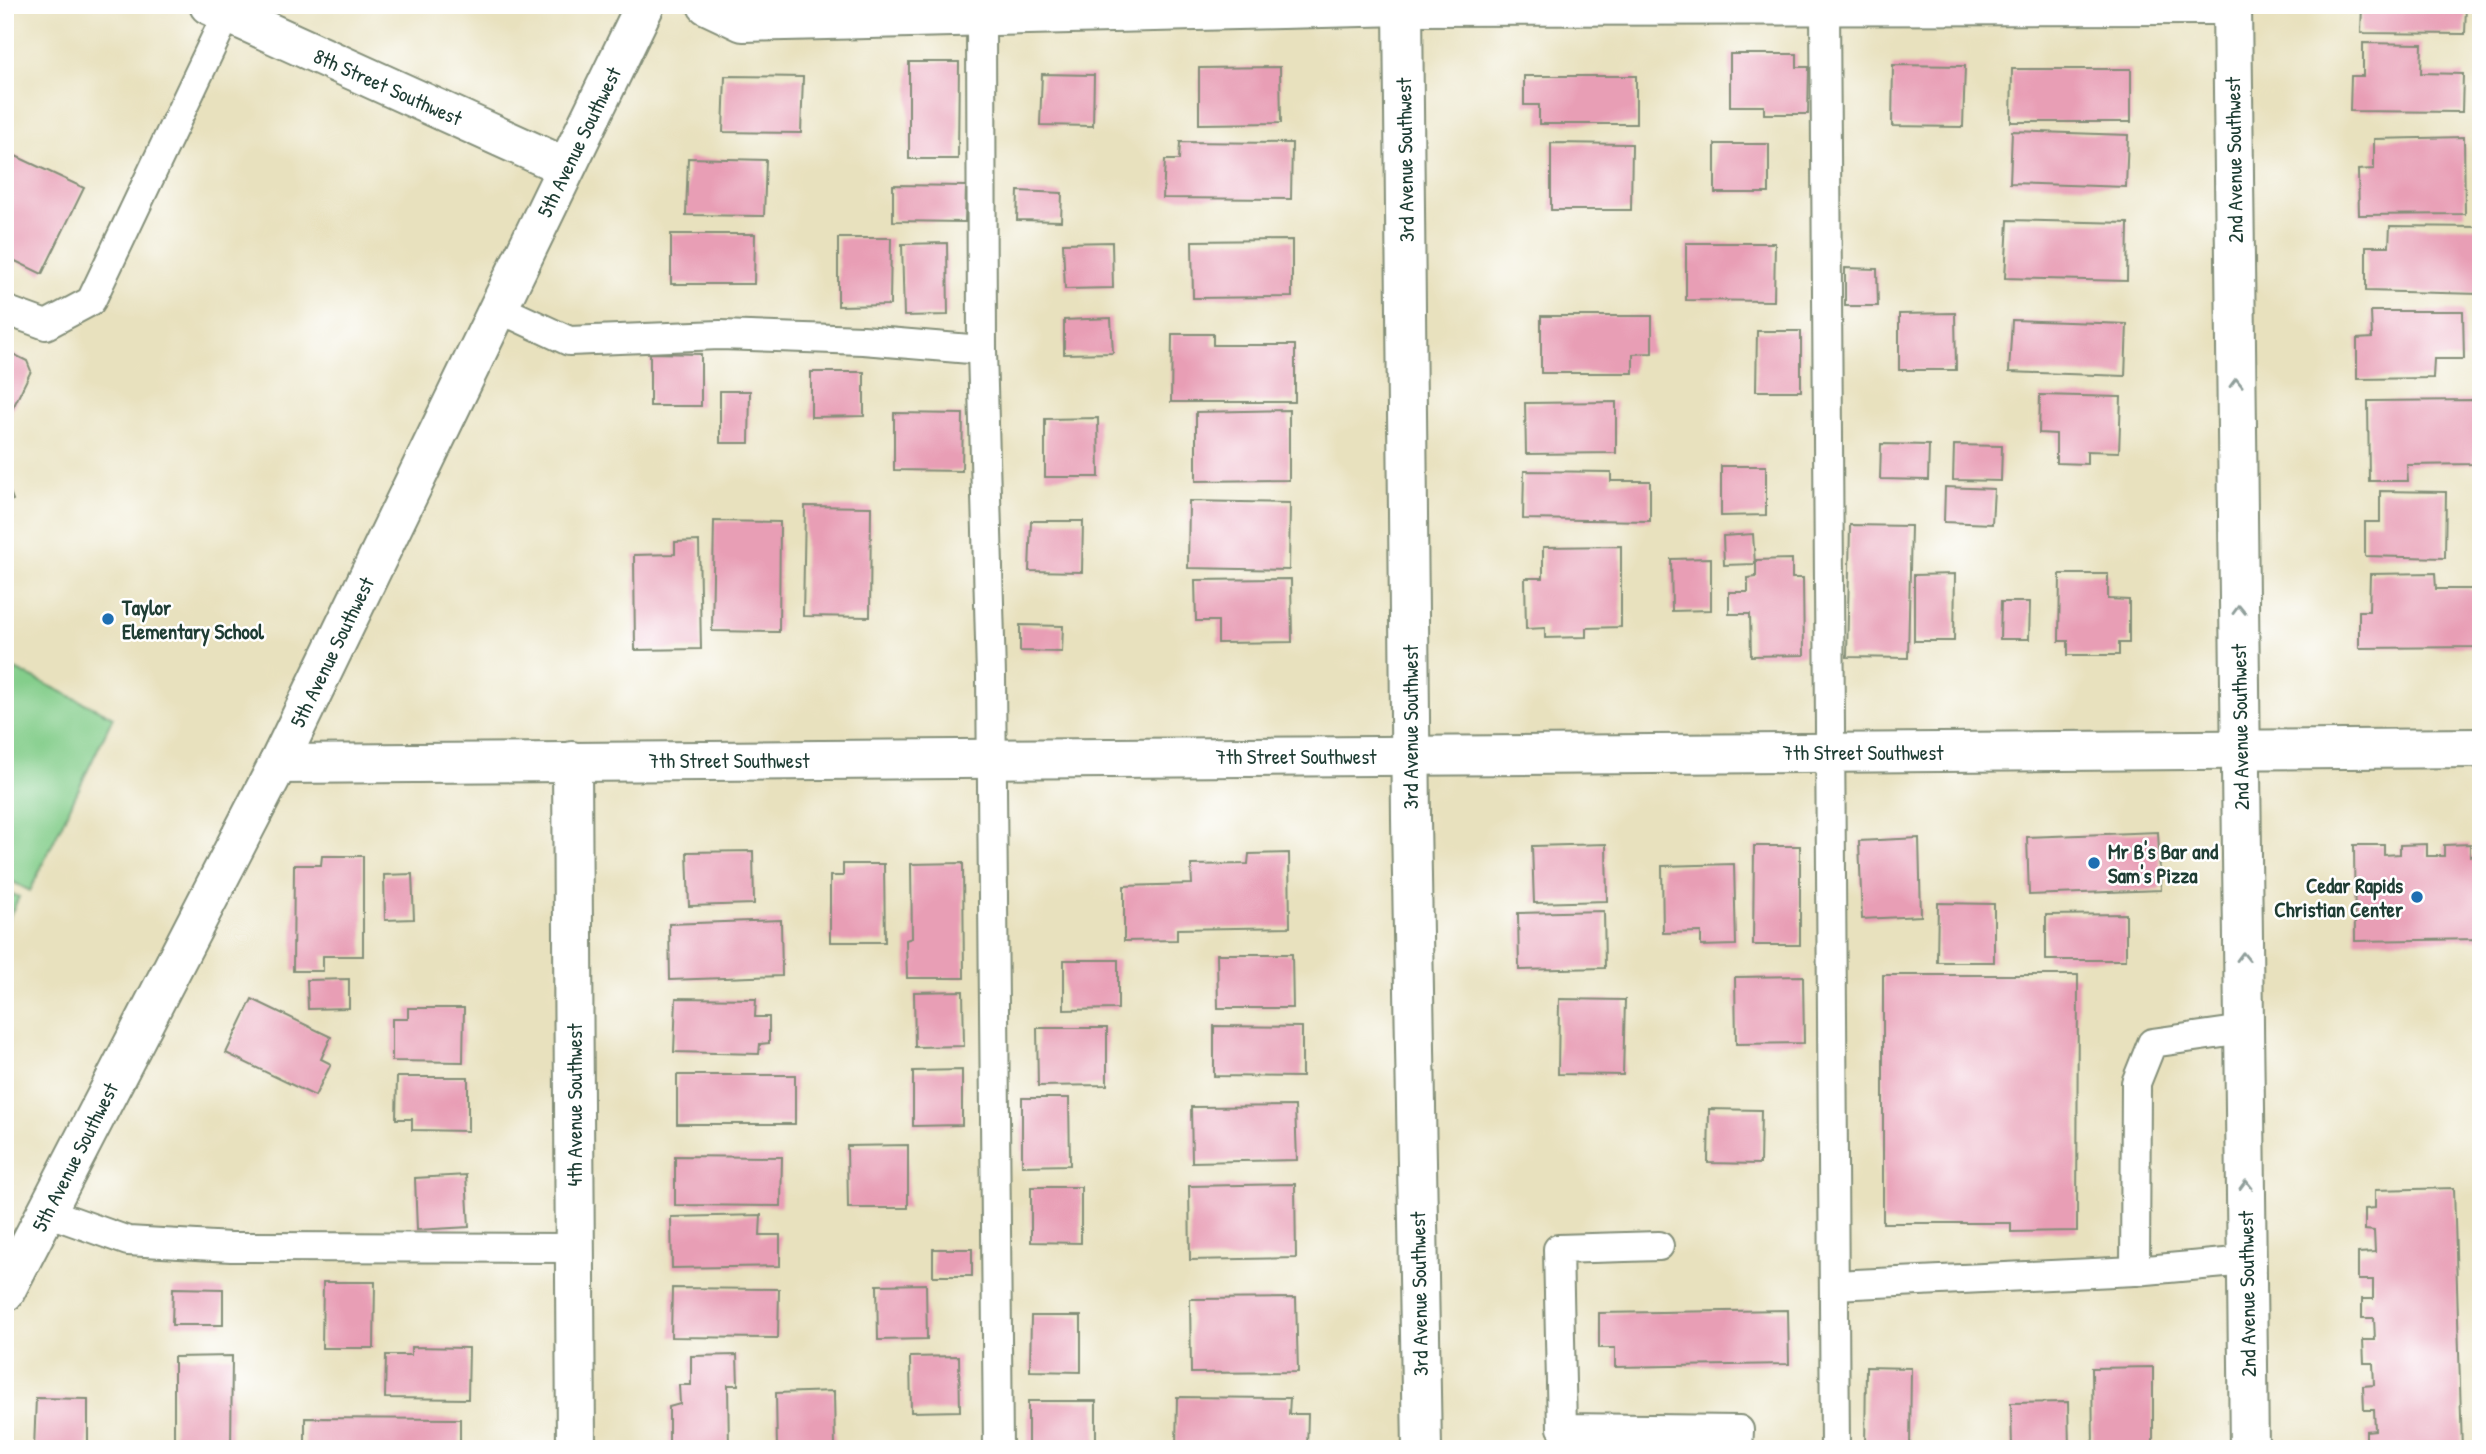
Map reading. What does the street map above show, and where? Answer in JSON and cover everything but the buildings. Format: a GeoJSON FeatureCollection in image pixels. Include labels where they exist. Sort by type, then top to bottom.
{"type":"FeatureCollection","features":[{"type":"Feature","properties":{"kind":"street","name":"5th Avenue Southwest"},"geometry":{"type":"LineString","coordinates":[[5,1292],[278,764],[645,5]]}},
{"type":"Feature","properties":{"kind":"street"},"geometry":{"type":"LineString","coordinates":[[707,5],[743,22],[981,16],[1032,10],[1403,6],[2232,5]]}},
{"type":"Feature","properties":{"kind":"street","name":"2nd Avenue Southwest"},"geometry":{"type":"LineString","coordinates":[[2232,5],[2249,1449]]}},
{"type":"Feature","properties":{"kind":"street","name":"3rd Avenue Southwest"},"geometry":{"type":"LineString","coordinates":[[1403,6],[1410,755],[1422,1449]]}},
{"type":"Feature","properties":{"kind":"street","name":"8th Street Southwest"},"geometry":{"type":"LineString","coordinates":[[218,10],[566,167]]}},
{"type":"Feature","properties":{"kind":"street","name":"7th Street Southwest"},"geometry":{"type":"LineString","coordinates":[[278,764],[1832,752],[2241,752],[2481,748]]}},
{"type":"Feature","properties":{"kind":"street","name":"4th Avenue Southwest"},"geometry":{"type":"LineString","coordinates":[[572,761],[576,1449]]}},
{"type":"Feature","properties":{"kind":"lane"},"geometry":{"type":"LineString","coordinates":[[1825,6],[1835,1449]]}},
{"type":"Feature","properties":{"kind":"lane"},"geometry":{"type":"LineString","coordinates":[[5,310],[46,325],[91,302],[218,10]]}},
{"type":"Feature","properties":{"kind":"lane"},"geometry":{"type":"LineString","coordinates":[[981,16],[982,349],[992,758],[998,1449]]}},
{"type":"Feature","properties":{"kind":"lane"},"geometry":{"type":"LineString","coordinates":[[498,308],[569,341],[720,335],[863,340],[982,349]]}},
{"type":"Feature","properties":{"kind":"lane"},"geometry":{"type":"LineString","coordinates":[[2135,1270],[2136,1083],[2152,1043],[2244,1030]]}},
{"type":"Feature","properties":{"kind":"lane"},"geometry":{"type":"LineString","coordinates":[[47,1212],[128,1241],[231,1247],[575,1248]]}},
{"type":"Feature","properties":{"kind":"lane"},"geometry":{"type":"LineString","coordinates":[[1659,1246],[1558,1249],[1562,1428],[1739,1430],[1738,1449]]}},
{"type":"Feature","properties":{"kind":"lane"},"geometry":{"type":"LineString","coordinates":[[1834,1285],[2135,1270],[2247,1261]]}},
{"type":"Feature","properties":{"kind":"green space"},"geometry":{"type":"Polygon","coordinates":[[[5,664],[113,717],[30,891],[5,878],[5,664]]]}},
{"type":"Feature","properties":{"kind":"green space"},"geometry":{"type":"Polygon","coordinates":[[[5,891],[19,897],[5,926],[5,891]]]}},
{"type":"Feature","properties":{"kind":"place","name":"Taylor Elementary School"},"geometry":{"type":"Point","coordinates":[108,619]}},
{"type":"Feature","properties":{"kind":"place","name":"Mr B's Bar and Sam's Pizza"},"geometry":{"type":"Point","coordinates":[2094,863]}},
{"type":"Feature","properties":{"kind":"place","name":"Cedar Rapids Christian Center"},"geometry":{"type":"Point","coordinates":[2417,897]}}]}
